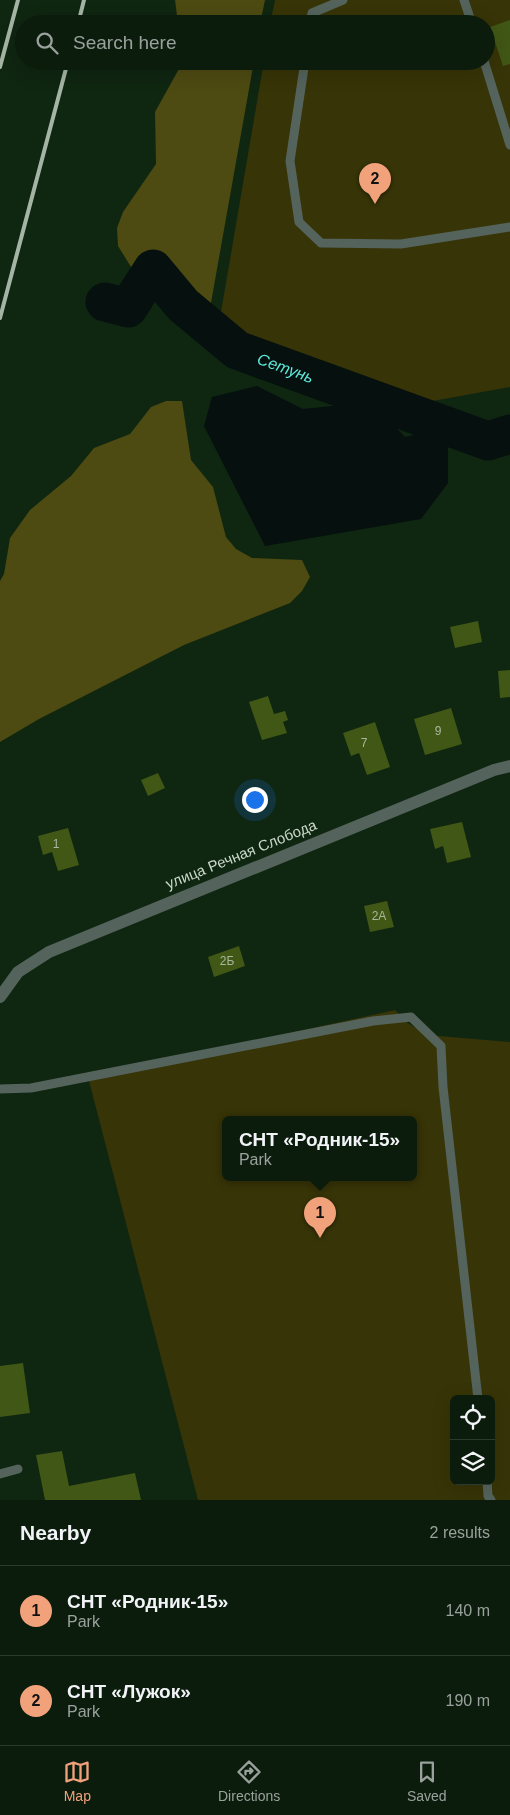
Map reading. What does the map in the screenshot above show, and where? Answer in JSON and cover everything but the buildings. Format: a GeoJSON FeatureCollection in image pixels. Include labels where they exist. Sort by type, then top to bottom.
{"type":"FeatureCollection","features":[{"type":"Feature","properties":{"kind":"street","name":"улица Речная Слобода"},"geometry":{"type":"LineString","coordinates":[[0,997],[18,972],[57,948],[494,770],[510,766]]}},
{"type":"Feature","properties":{"kind":"lane"},"geometry":{"type":"LineString","coordinates":[[312,15],[312,13],[343,0]]}},
{"type":"Feature","properties":{"kind":"lane"},"geometry":{"type":"LineString","coordinates":[[464,0],[469,15]]}},
{"type":"Feature","properties":{"kind":"lane"},"geometry":{"type":"LineString","coordinates":[[304,70],[290,161],[299,222],[320,244],[401,244],[510,227]]}},
{"type":"Feature","properties":{"kind":"lane"},"geometry":{"type":"LineString","coordinates":[[487,70],[510,145]]}},
{"type":"Feature","properties":{"kind":"lane"},"geometry":{"type":"LineString","coordinates":[[0,1089],[32,1088],[373,1021],[411,1017],[441,1046],[443,1087],[478,1395]]}},
{"type":"Feature","properties":{"kind":"lane"},"geometry":{"type":"LineString","coordinates":[[0,1474],[18,1469]]}},
{"type":"Feature","properties":{"kind":"lane"},"geometry":{"type":"LineString","coordinates":[[487,1485],[488,1496],[492,1500]]}},
{"type":"Feature","properties":{"kind":"shaded area"},"geometry":{"type":"Polygon","coordinates":[[[175,0],[265,0],[262,15],[177,15],[175,0]]]}},
{"type":"Feature","properties":{"kind":"shaded area"},"geometry":{"type":"Polygon","coordinates":[[[275,0],[510,0],[510,387],[427,402],[215,347],[262,70],[495,70],[495,15],[272,15],[275,0]]]}},
{"type":"Feature","properties":{"kind":"shaded area"},"geometry":{"type":"Polygon","coordinates":[[[178,70],[252,70],[209,314],[191,308],[180,296],[146,291],[118,246],[117,228],[123,212],[156,164],[155,112],[178,70]]]}},
{"type":"Feature","properties":{"kind":"shaded area"},"geometry":{"type":"Polygon","coordinates":[[[257,386],[303,409],[332,406],[378,409],[405,437],[448,427],[448,483],[421,519],[265,546],[204,426],[212,397],[257,386]]]}},
{"type":"Feature","properties":{"kind":"shaded area"},"geometry":{"type":"Polygon","coordinates":[[[166,401],[182,401],[191,460],[213,487],[226,537],[236,549],[252,558],[302,560],[310,577],[302,591],[290,603],[184,645],[39,719],[0,742],[0,581],[4,574],[10,538],[30,510],[71,476],[94,448],[130,434],[151,407],[166,401]]]}},
{"type":"Feature","properties":{"kind":"shaded area"},"geometry":{"type":"Polygon","coordinates":[[[395,1010],[408,1023],[427,1035],[510,1042],[510,1500],[198,1500],[88,1077],[395,1010]]]}},
{"type":"Feature","properties":{"kind":"waterway","name":"Сетунь"},"geometry":{"type":"LineString","coordinates":[[105,302],[128,308],[153,269],[183,305],[237,350],[488,441],[510,434]]}},
{"type":"Feature","properties":{"kind":"railway"},"geometry":{"type":"LineString","coordinates":[[0,67],[18,0]]}},
{"type":"Feature","properties":{"kind":"railway"},"geometry":{"type":"LineString","coordinates":[[80,15],[84,0]]}},
{"type":"Feature","properties":{"kind":"railway"},"geometry":{"type":"LineString","coordinates":[[0,318],[66,70]]}},
{"type":"Feature","properties":{"kind":"place","name":"СНТ «Лужок»"},"geometry":{"type":"Point","coordinates":[375,204]}},
{"type":"Feature","properties":{"kind":"place","name":"СНТ «Родник-15»"},"geometry":{"type":"Point","coordinates":[320,1238]}}]}
